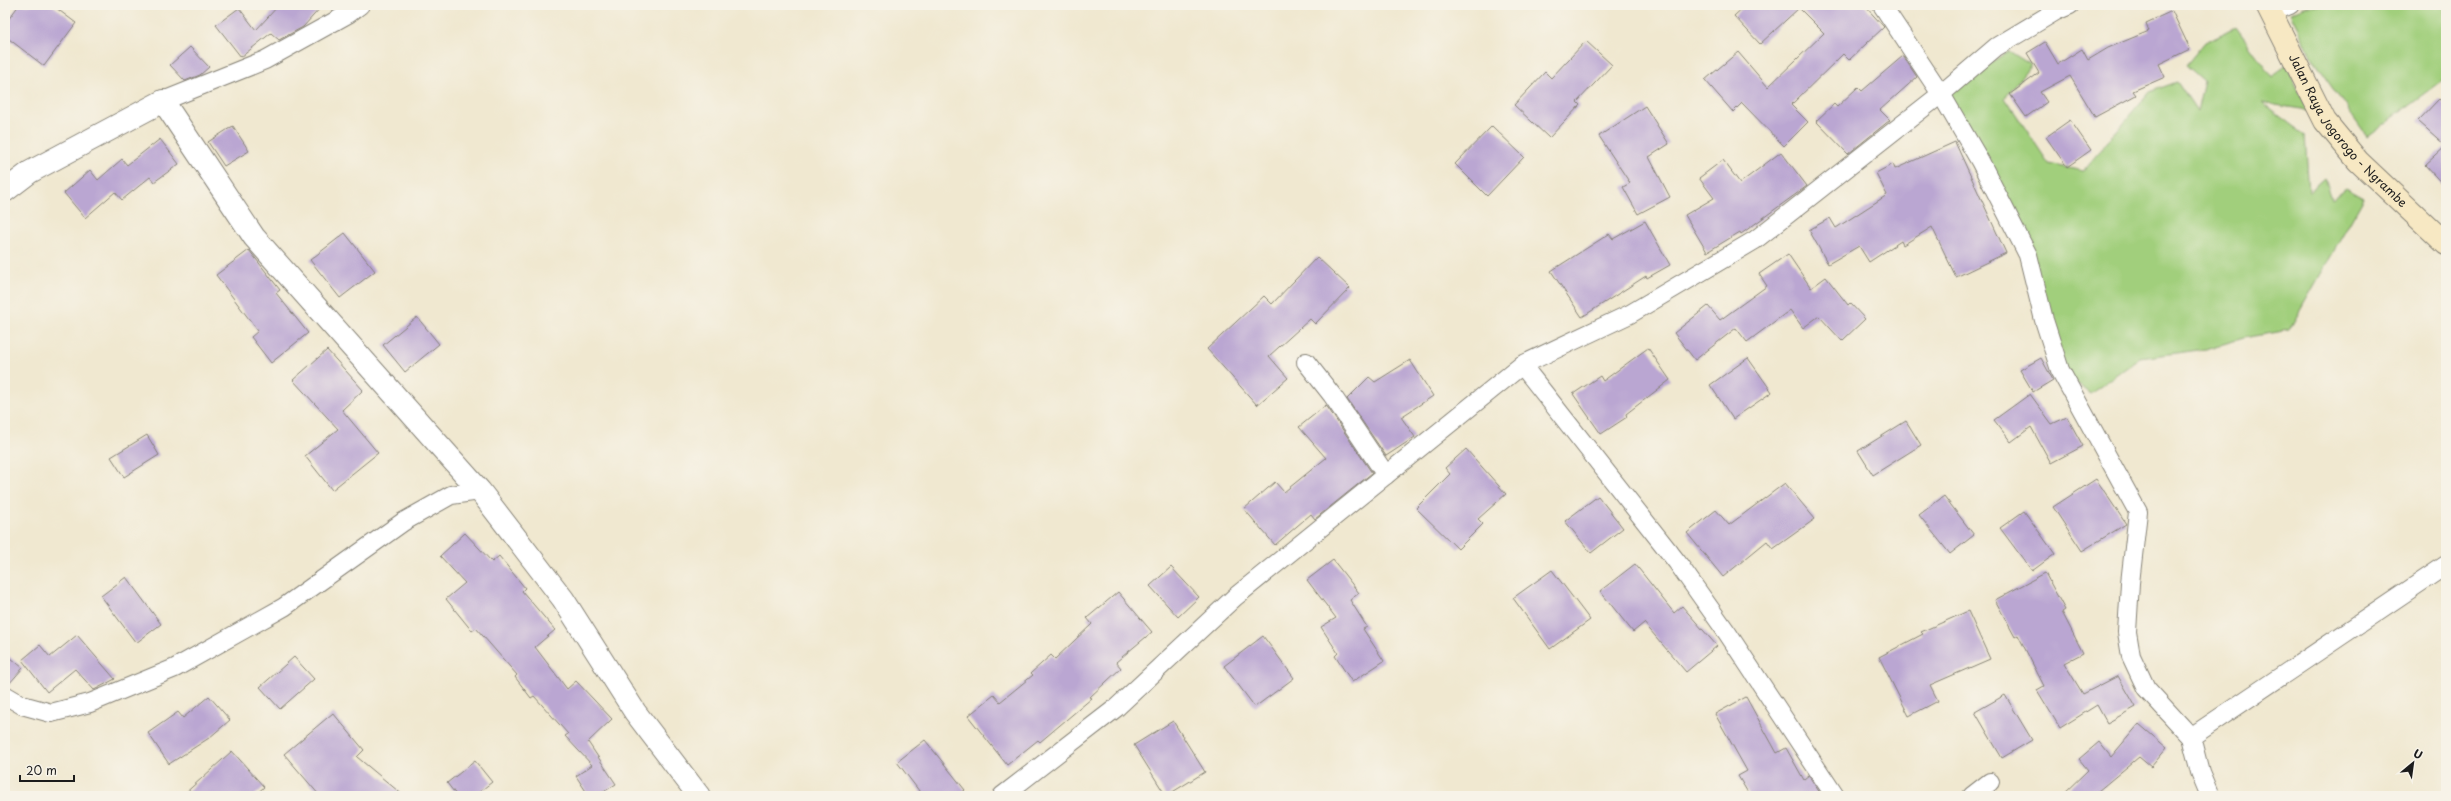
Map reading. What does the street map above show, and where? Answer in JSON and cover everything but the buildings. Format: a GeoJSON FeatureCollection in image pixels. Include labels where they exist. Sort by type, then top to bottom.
{"type":"FeatureCollection","features":[{"type":"Feature","properties":{"kind":"main road","name":"Jalan Raya Jogorogo - Ngrambe"},"geometry":{"type":"LineString","coordinates":[[2276,8],[2325,121],[2358,161],[2446,244]]}},
{"type":"Feature","properties":{"kind":"street"},"geometry":{"type":"LineString","coordinates":[[5,191],[30,172],[163,101],[265,60],[348,14],[360,5]]}},
{"type":"Feature","properties":{"kind":"street"},"geometry":{"type":"LineString","coordinates":[[1882,5],[1941,94],[1980,161],[2028,255],[2044,320],[2060,370],[2138,512],[2130,583],[2127,632],[2132,656],[2146,688],[2191,737],[2200,772],[2210,796]]}},
{"type":"Feature","properties":{"kind":"street"},"geometry":{"type":"LineString","coordinates":[[1002,796],[1116,708],[1235,597],[1522,365],[1630,314],[1755,240],[1941,94],[1996,47],[2070,5]]}},
{"type":"Feature","properties":{"kind":"street"},"geometry":{"type":"LineString","coordinates":[[163,101],[254,237],[480,491],[563,599],[635,712],[699,796]]}},
{"type":"Feature","properties":{"kind":"street"},"geometry":{"type":"LineString","coordinates":[[1306,362],[1332,395],[1386,475]]}},
{"type":"Feature","properties":{"kind":"street"},"geometry":{"type":"LineString","coordinates":[[1522,365],[1681,568],[1728,634],[1836,796]]}},
{"type":"Feature","properties":{"kind":"street"},"geometry":{"type":"LineString","coordinates":[[5,695],[22,705],[51,713],[90,703],[175,668],[284,607],[403,522],[451,495],[480,491]]}},
{"type":"Feature","properties":{"kind":"street"},"geometry":{"type":"LineString","coordinates":[[2191,737],[2446,566]]}},
{"type":"Feature","properties":{"kind":"street"},"geometry":{"type":"LineString","coordinates":[[1972,796],[1990,782]]}},
{"type":"Feature","properties":{"kind":"green space"},"geometry":{"type":"Polygon","coordinates":[[[2309,5],[2446,5],[2446,78],[2367,137],[2317,66],[2290,13],[2309,5]]]}},
{"type":"Feature","properties":{"kind":"green space"},"geometry":{"type":"Polygon","coordinates":[[[2236,27],[2273,78],[2286,64],[2308,110],[2262,103],[2305,135],[2309,192],[2325,178],[2332,199],[2346,188],[2364,198],[2289,330],[2244,338],[2206,349],[2140,358],[2090,394],[2060,370],[2028,255],[1941,94],[2009,51],[2031,65],[2005,98],[2049,164],[2083,171],[2149,92],[2177,82],[2197,112],[2204,81],[2186,65],[2205,42],[2236,27]]]}}]}
